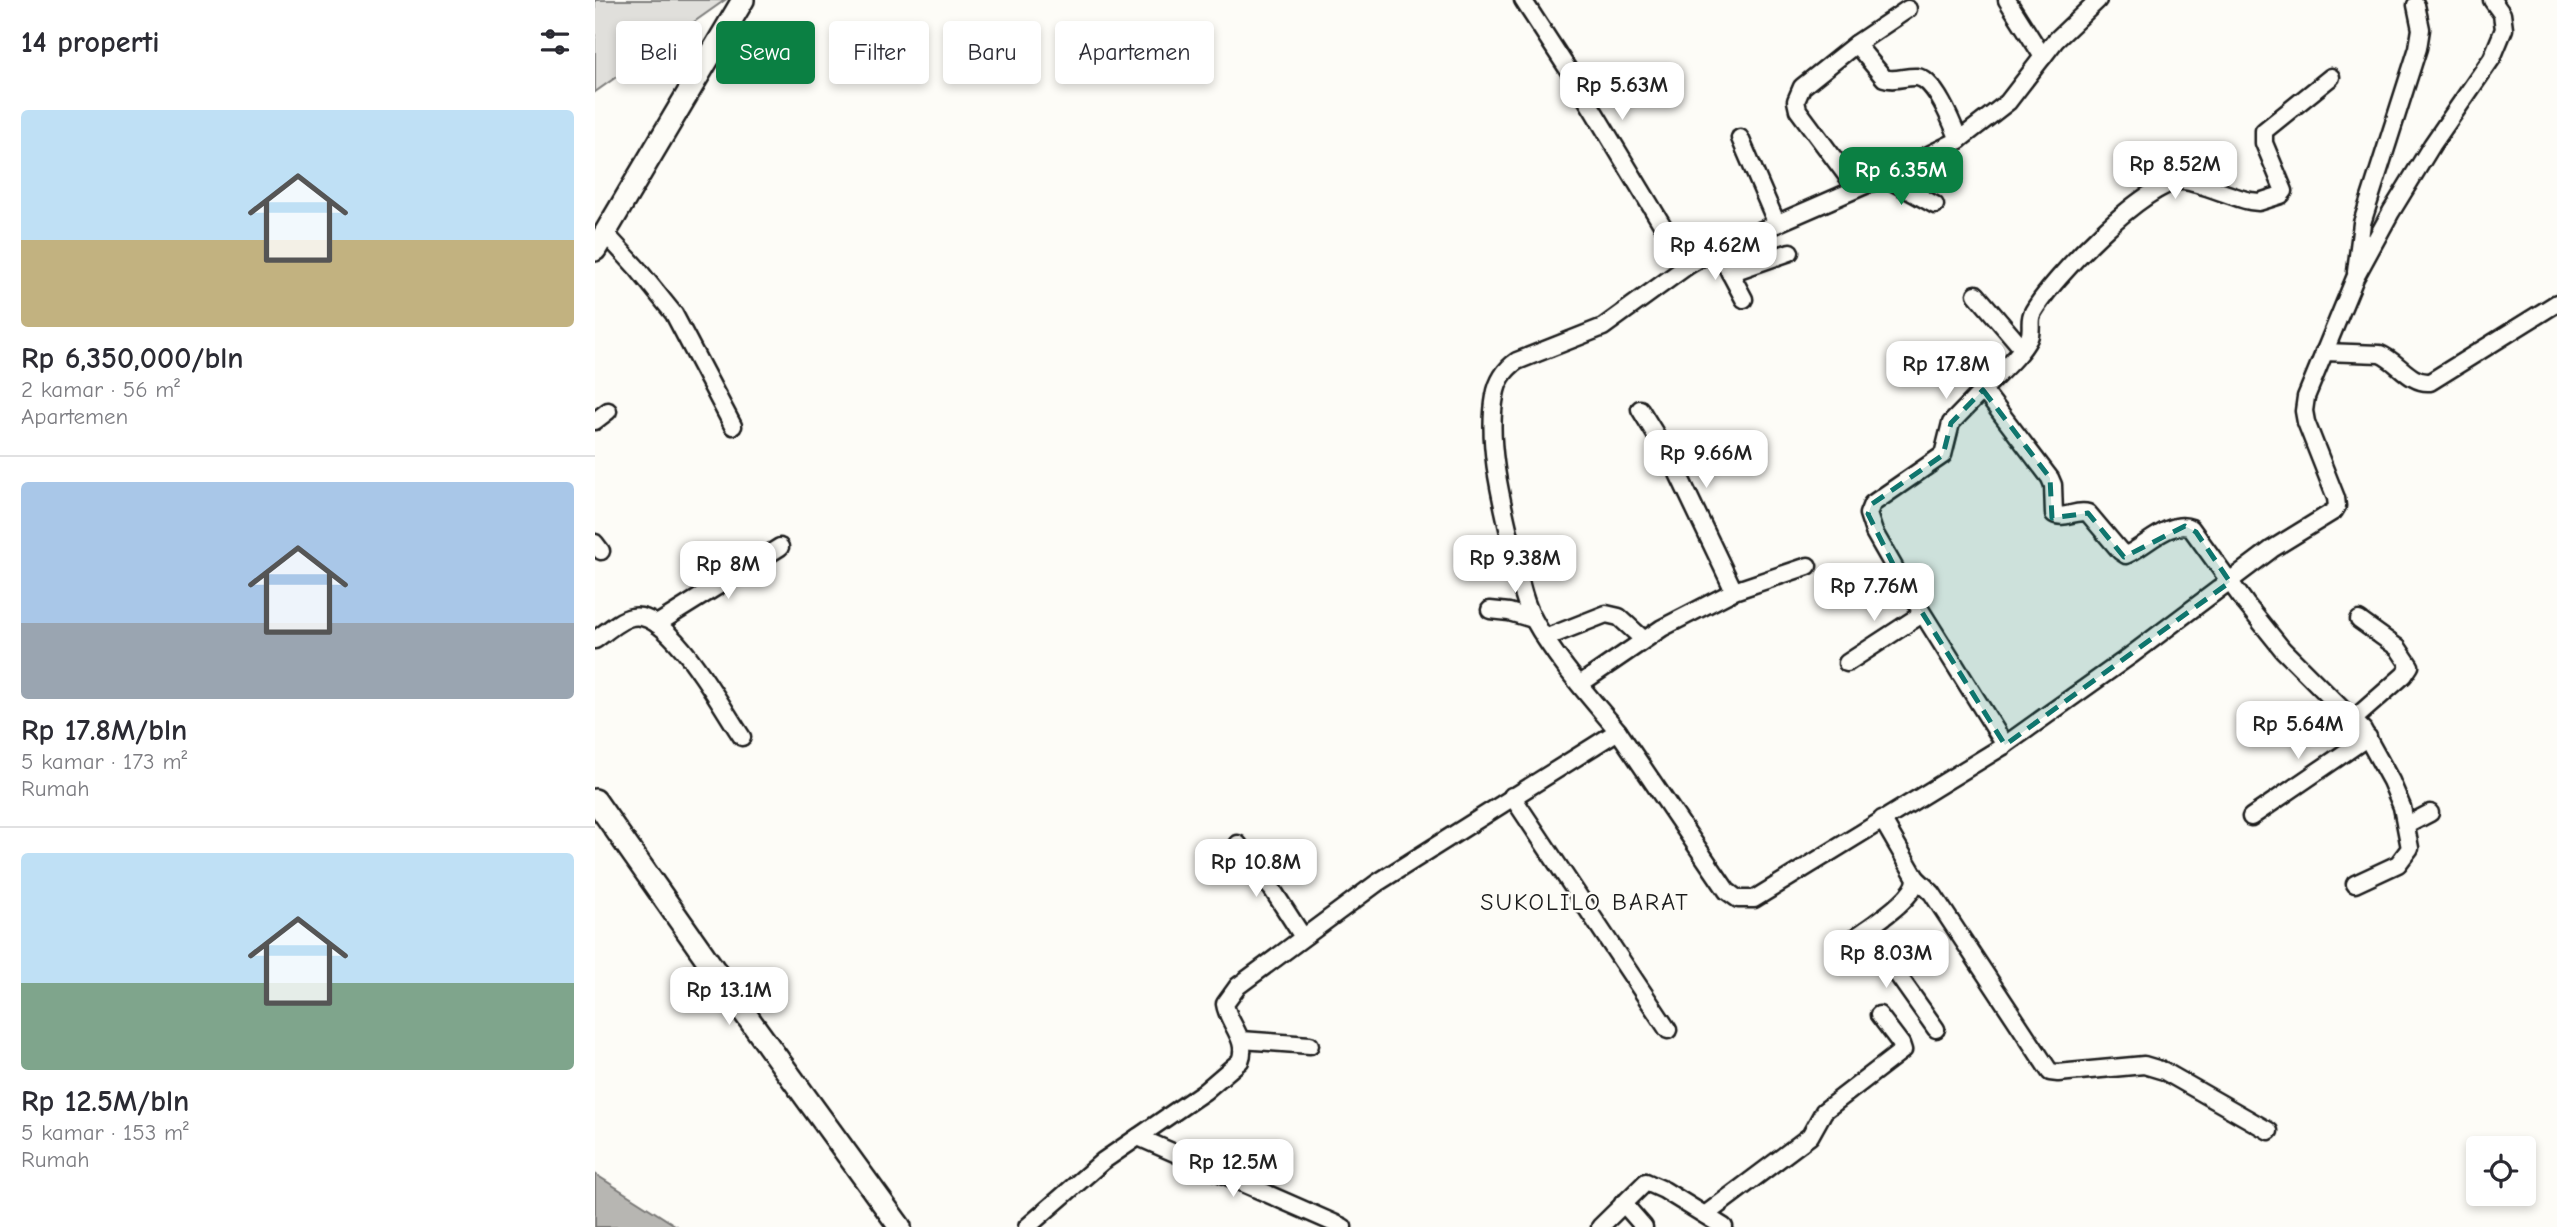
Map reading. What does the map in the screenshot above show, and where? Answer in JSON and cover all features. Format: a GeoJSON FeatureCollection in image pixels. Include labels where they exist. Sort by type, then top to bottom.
{"type":"FeatureCollection","features":[{"type":"Feature","properties":{"kind":"main road"},"geometry":{"type":"LineString","coordinates":[[600,242],[743,0]]}},
{"type":"Feature","properties":{"kind":"main road"},"geometry":{"type":"LineString","coordinates":[[595,800],[900,1227]]}},
{"type":"Feature","properties":{"kind":"street"},"geometry":{"type":"LineString","coordinates":[[1523,0],[1687,266]]}},
{"type":"Feature","properties":{"kind":"street"},"geometry":{"type":"LineString","coordinates":[[2007,0],[2043,57]]}},
{"type":"Feature","properties":{"kind":"street"},"geometry":{"type":"LineString","coordinates":[[2098,0],[2055,41],[2002,108],[1959,140],[1884,177],[1717,248],[1687,266],[1603,327],[1517,361],[1500,379],[1494,398],[1493,428],[1498,477],[1518,569],[1533,619],[1618,731],[1727,891],[1738,899],[1754,899],[1767,892],[2004,745],[2130,656],[2272,549],[2337,506],[2304,411],[2306,397],[2355,278],[2432,145],[2493,58],[2503,36],[2504,23],[2502,14],[2492,0]]}},
{"type":"Feature","properties":{"kind":"street"},"geometry":{"type":"LineString","coordinates":[[2355,278],[2361,223],[2418,48],[2421,29],[2416,5]]}},
{"type":"Feature","properties":{"kind":"street"},"geometry":{"type":"LineString","coordinates":[[1856,188],[1798,110],[1796,102],[1802,87],[1856,44],[1908,9]]}},
{"type":"Feature","properties":{"kind":"street"},"geometry":{"type":"LineString","coordinates":[[1856,44],[1887,80],[1917,77],[1926,82],[1941,102],[1959,140]]}},
{"type":"Feature","properties":{"kind":"street"},"geometry":{"type":"LineString","coordinates":[[2004,745],[1921,614],[1874,532],[1869,510],[1872,505],[1943,455],[1951,423],[2022,348],[2031,333],[2032,314],[2065,273],[2109,227],[2144,198],[2165,185],[2186,181],[2250,201],[2259,202],[2281,195],[2284,191],[2264,143],[2264,131],[2330,77]]}},
{"type":"Feature","properties":{"kind":"street"},"geometry":{"type":"LineString","coordinates":[[1740,138],[1777,224]]}},
{"type":"Feature","properties":{"kind":"street"},"geometry":{"type":"LineString","coordinates":[[1884,177],[1935,205]]}},
{"type":"Feature","properties":{"kind":"street"},"geometry":{"type":"LineString","coordinates":[[600,242],[638,268],[674,314],[733,426]]}},
{"type":"Feature","properties":{"kind":"street"},"geometry":{"type":"LineString","coordinates":[[1717,248],[1744,299]]}},
{"type":"Feature","properties":{"kind":"street"},"geometry":{"type":"LineString","coordinates":[[1730,273],[1790,252]]}},
{"type":"Feature","properties":{"kind":"street"},"geometry":{"type":"LineString","coordinates":[[1976,294],[2022,348]]}},
{"type":"Feature","properties":{"kind":"street"},"geometry":{"type":"LineString","coordinates":[[2324,352],[2380,354],[2388,357],[2417,381],[2430,382],[2557,303]]}},
{"type":"Feature","properties":{"kind":"street"},"geometry":{"type":"LineString","coordinates":[[1983,390],[2050,478],[2053,485],[2054,514],[2059,516],[2088,513],[2126,555],[2171,528],[2185,526],[2196,532],[2230,582],[2283,650],[2354,719],[2368,737],[2399,797],[2411,844],[2405,857],[2390,869],[2355,884]]}},
{"type":"Feature","properties":{"kind":"street"},"geometry":{"type":"LineString","coordinates":[[1640,409],[1673,463],[1734,591]]}},
{"type":"Feature","properties":{"kind":"street"},"geometry":{"type":"LineString","coordinates":[[657,624],[780,547]]}},
{"type":"Feature","properties":{"kind":"street"},"geometry":{"type":"LineString","coordinates":[[1580,684],[1643,639],[1734,591],[1808,566]]}},
{"type":"Feature","properties":{"kind":"street"},"geometry":{"type":"LineString","coordinates":[[1490,610],[1533,619]]}},
{"type":"Feature","properties":{"kind":"street"},"geometry":{"type":"LineString","coordinates":[[1545,638],[1606,614],[1619,617],[1643,639]]}},
{"type":"Feature","properties":{"kind":"street"},"geometry":{"type":"LineString","coordinates":[[1847,663],[1921,614]]}},
{"type":"Feature","properties":{"kind":"street"},"geometry":{"type":"LineString","coordinates":[[595,640],[632,617],[645,618],[657,624],[685,651],[742,737]]}},
{"type":"Feature","properties":{"kind":"street"},"geometry":{"type":"LineString","coordinates":[[2354,719],[2404,675],[2410,666],[2398,648],[2359,620]]}},
{"type":"Feature","properties":{"kind":"street"},"geometry":{"type":"LineString","coordinates":[[1027,1227],[1103,1161],[1205,1091],[1240,1061],[1241,1040],[1226,1012],[1226,1000],[1238,986],[1377,883],[1618,731]]}},
{"type":"Feature","properties":{"kind":"street"},"geometry":{"type":"LineString","coordinates":[[2251,817],[2368,737]]}},
{"type":"Feature","properties":{"kind":"street"},"geometry":{"type":"LineString","coordinates":[[1512,796],[1668,1030]]}},
{"type":"Feature","properties":{"kind":"street"},"geometry":{"type":"LineString","coordinates":[[2407,825],[2430,813]]}},
{"type":"Feature","properties":{"kind":"street"},"geometry":{"type":"LineString","coordinates":[[1882,819],[1916,877],[1932,893],[2050,1072],[2055,1074],[2144,1065],[2164,1071],[2269,1132]]}},
{"type":"Feature","properties":{"kind":"street"},"geometry":{"type":"LineString","coordinates":[[1238,844],[1303,937]]}},
{"type":"Feature","properties":{"kind":"street"},"geometry":{"type":"LineString","coordinates":[[1916,877],[1916,885],[1902,901],[1860,934],[1936,1029]]}},
{"type":"Feature","properties":{"kind":"street"},"geometry":{"type":"LineString","coordinates":[[1705,1215],[1810,1136],[1824,1111],[1902,1050],[1901,1044],[1879,1015]]}},
{"type":"Feature","properties":{"kind":"street"},"geometry":{"type":"LineString","coordinates":[[1241,1040],[1310,1045]]}},
{"type":"Feature","properties":{"kind":"street"},"geometry":{"type":"LineString","coordinates":[[1138,1137],[1343,1227]]}},
{"type":"Feature","properties":{"kind":"street"},"geometry":{"type":"LineString","coordinates":[[1600,1227],[1648,1182],[1724,1227]]}},
{"type":"Feature","properties":{"kind":"street"},"geometry":{"type":"LineString","coordinates":[[1623,1203],[1644,1227]]}},
{"type":"Feature","properties":{"kind":"highlighted area"},"geometry":{"type":"Polygon","coordinates":[[[1983,390],[2050,478],[2052,518],[2088,513],[2124,557],[2185,526],[2196,532],[2230,582],[2005,745],[1898,574],[1868,514],[1872,504],[1943,455],[1951,423],[1983,390]]]}},
{"type":"Feature","properties":{"kind":"shaded area"},"geometry":{"type":"Polygon","coordinates":[[[595,0],[725,0],[695,21],[616,21],[616,77],[595,92],[595,0]]]}},
{"type":"Feature","properties":{"kind":"shaded area"},"geometry":{"type":"Polygon","coordinates":[[[595,1174],[678,1227],[595,1227],[595,1174]]]}},
{"type":"Feature","properties":{"kind":"district","name":"SUKOLILO BARAT"},"geometry":{"type":"Point","coordinates":[1585,902]}}]}
